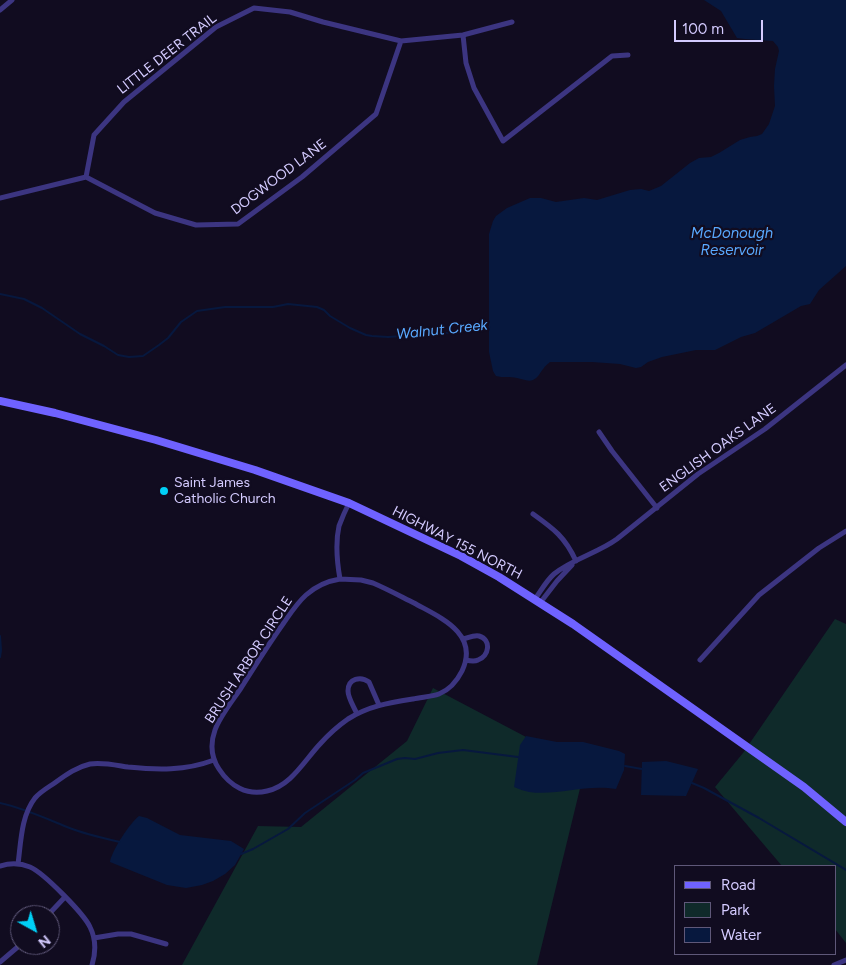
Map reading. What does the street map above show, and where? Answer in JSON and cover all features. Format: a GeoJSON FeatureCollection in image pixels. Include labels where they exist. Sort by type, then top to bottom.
{"type":"FeatureCollection","features":[{"type":"Feature","properties":{"kind":"main road","name":"HIGHWAY 155 NORTH"},"geometry":{"type":"LineString","coordinates":[[0,401],[156,440],[255,470],[349,503],[474,563],[573,624],[804,787],[844,819]]}},
{"type":"Feature","properties":{"kind":"street"},"geometry":{"type":"LineString","coordinates":[[0,10],[12,0]]}},
{"type":"Feature","properties":{"kind":"street","name":"LITTLE DEER TRAIL"},"geometry":{"type":"LineString","coordinates":[[86,177],[94,135],[124,102],[216,27],[254,8],[290,12],[401,41],[463,35],[512,22]]}},
{"type":"Feature","properties":{"kind":"street"},"geometry":{"type":"LineString","coordinates":[[463,35],[466,63],[474,88],[503,140],[612,56],[628,55]]}},
{"type":"Feature","properties":{"kind":"street","name":"DOGWOOD LANE"},"geometry":{"type":"LineString","coordinates":[[86,177],[155,212],[179,220],[196,225],[238,224],[302,177],[376,114],[401,41]]}},
{"type":"Feature","properties":{"kind":"street"},"geometry":{"type":"LineString","coordinates":[[0,198],[86,177]]}},
{"type":"Feature","properties":{"kind":"street","name":"ENGLISH OAKS LANE"},"geometry":{"type":"LineString","coordinates":[[538,601],[576,561],[612,543],[707,467],[765,429],[846,365]]}},
{"type":"Feature","properties":{"kind":"street"},"geometry":{"type":"LineString","coordinates":[[599,432],[656,508]]}},
{"type":"Feature","properties":{"kind":"street"},"geometry":{"type":"LineString","coordinates":[[340,579],[337,539],[340,524],[349,503]]}},
{"type":"Feature","properties":{"kind":"street"},"geometry":{"type":"LineString","coordinates":[[533,514],[562,537],[576,561]]}},
{"type":"Feature","properties":{"kind":"street"},"geometry":{"type":"LineString","coordinates":[[700,660],[759,595],[820,548],[846,531]]}},
{"type":"Feature","properties":{"kind":"street","name":"BRUSH ARBOR CIRCLE"},"geometry":{"type":"LineString","coordinates":[[214,760],[212,745],[218,725],[267,648],[297,604],[316,588],[328,582],[340,579],[361,580],[380,586],[445,620],[463,639]]}},
{"type":"Feature","properties":{"kind":"street"},"geometry":{"type":"LineString","coordinates":[[18,864],[25,818],[32,803],[41,792],[74,770],[89,764],[173,769],[191,767],[214,760],[227,780],[240,789],[258,792],[273,790],[291,778],[332,732],[357,714],[379,705],[443,692],[459,677],[466,660],[463,639],[479,636],[488,646],[487,652],[481,659],[474,661],[466,660]]}},
{"type":"Feature","properties":{"kind":"street"},"geometry":{"type":"LineString","coordinates":[[357,714],[348,691],[350,684],[355,679],[361,678],[369,682],[379,705]]}},
{"type":"Feature","properties":{"kind":"street"},"geometry":{"type":"LineString","coordinates":[[0,866],[18,864],[28,866],[37,871],[85,917],[94,938],[95,951],[92,965]]}},
{"type":"Feature","properties":{"kind":"street"},"geometry":{"type":"LineString","coordinates":[[57,905],[65,897]]}},
{"type":"Feature","properties":{"kind":"street"},"geometry":{"type":"LineString","coordinates":[[94,938],[131,934],[166,944]]}},
{"type":"Feature","properties":{"kind":"street"},"geometry":{"type":"LineString","coordinates":[[0,962],[10,954]]}},
{"type":"Feature","properties":{"kind":"street"},"geometry":{"type":"LineString","coordinates":[[834,965],[846,960]]}},
{"type":"Feature","properties":{"kind":"green space"},"geometry":{"type":"Polygon","coordinates":[[[835,619],[846,624],[846,943],[836,930],[836,865],[781,865],[715,787],[743,753],[835,619]]]}},
{"type":"Feature","properties":{"kind":"green space"},"geometry":{"type":"Polygon","coordinates":[[[433,688],[585,768],[537,965],[182,965],[258,826],[301,827],[407,741],[433,688]]]}},
{"type":"Feature","properties":{"kind":"water","name":"McDonough Reservoir"},"geometry":{"type":"Polygon","coordinates":[[[704,0],[846,0],[846,266],[819,290],[810,304],[801,306],[755,333],[741,337],[715,350],[696,350],[662,357],[636,368],[620,364],[592,362],[550,362],[531,381],[514,377],[496,376],[489,352],[489,234],[496,216],[507,208],[530,198],[541,198],[556,202],[584,198],[597,200],[630,190],[641,189],[649,191],[661,186],[699,158],[711,157],[740,140],[762,134],[769,124],[775,106],[774,86],[778,47],[773,41],[737,38],[721,11],[704,0]]]}},
{"type":"Feature","properties":{"kind":"water"},"geometry":{"type":"Polygon","coordinates":[[[526,736],[557,742],[583,742],[625,754],[624,770],[616,789],[593,788],[540,793],[527,792],[514,787],[520,745],[526,736]]]}},
{"type":"Feature","properties":{"kind":"water"},"geometry":{"type":"Polygon","coordinates":[[[666,761],[698,769],[686,796],[641,795],[642,762],[666,761]]]}},
{"type":"Feature","properties":{"kind":"water"},"geometry":{"type":"Polygon","coordinates":[[[139,816],[147,818],[180,835],[231,841],[244,849],[235,865],[213,881],[186,888],[167,885],[110,862],[122,837],[139,816]]]}},
{"type":"Feature","properties":{"kind":"waterway","name":"Walnut Creek"},"geometry":{"type":"LineString","coordinates":[[0,294],[24,299],[118,355],[129,357],[143,356],[168,338],[181,322],[197,311],[225,307],[273,307],[288,304],[317,307],[350,328],[372,336],[388,337],[446,333],[490,327]]}},
{"type":"Feature","properties":{"kind":"waterway","name":"Walnut Creek"},"geometry":{"type":"LineString","coordinates":[[0,636],[0,657]]}},
{"type":"Feature","properties":{"kind":"waterway"},"geometry":{"type":"LineString","coordinates":[[241,854],[288,829],[305,813],[363,773],[397,759],[415,759],[438,753],[463,750],[518,757]]}},
{"type":"Feature","properties":{"kind":"waterway"},"geometry":{"type":"LineString","coordinates":[[625,766],[642,769]]}},
{"type":"Feature","properties":{"kind":"waterway"},"geometry":{"type":"LineString","coordinates":[[692,783],[759,818],[846,870]]}},
{"type":"Feature","properties":{"kind":"waterway"},"geometry":{"type":"LineString","coordinates":[[0,803],[26,810],[80,832],[120,842]]}},
{"type":"Feature","properties":{"kind":"place","name":"Saint James Catholic Church"},"geometry":{"type":"Point","coordinates":[164,491]}}]}
